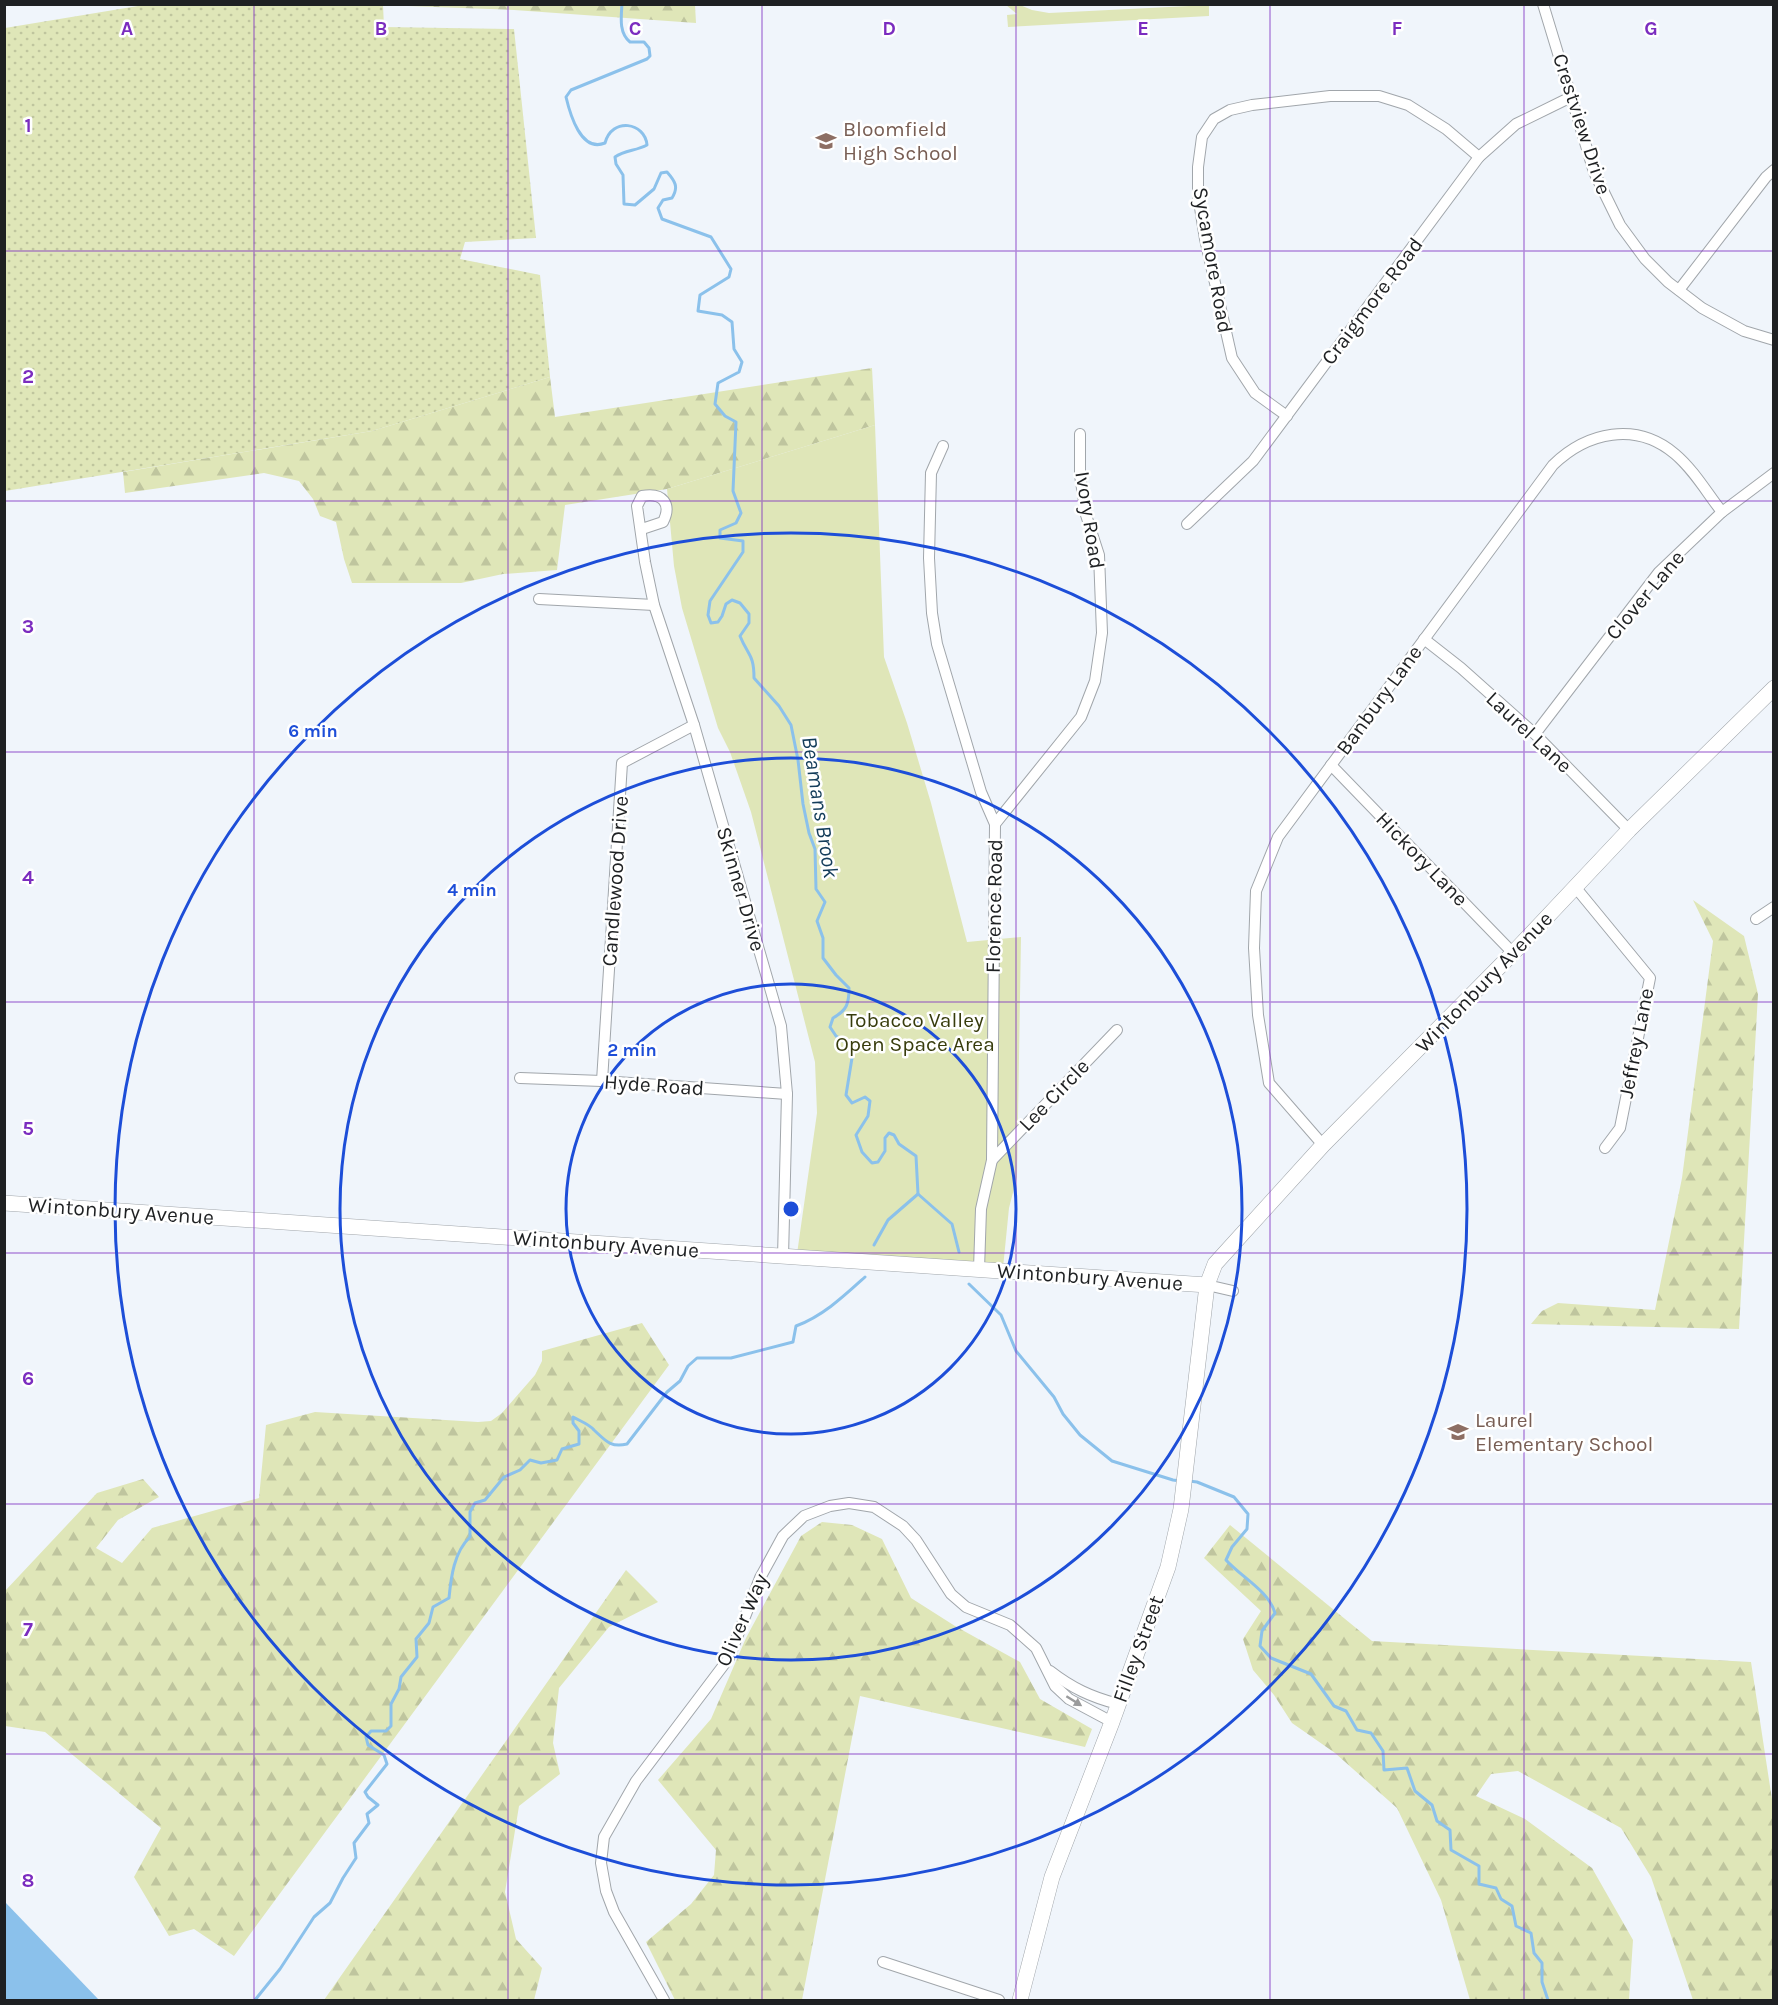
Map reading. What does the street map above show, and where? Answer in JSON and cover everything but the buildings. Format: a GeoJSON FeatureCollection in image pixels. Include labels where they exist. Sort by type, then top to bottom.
{"type":"FeatureCollection","features":[{"type":"Feature","properties":{"kind":"street","name":"Crestview Drive"},"geometry":{"type":"LineString","coordinates":[[1544,4],[1594,172],[1613,213],[1631,241],[1645,259],[1702,308],[1744,331],[1773,340]]}},
{"type":"Feature","properties":{"kind":"street","name":"Sycamore Road"},"geometry":{"type":"LineString","coordinates":[[1287,416],[1256,393],[1232,358],[1205,238],[1198,195],[1198,166],[1202,137],[1214,119],[1230,110],[1252,105],[1330,96],[1379,96],[1408,105],[1446,129],[1479,157]]}},
{"type":"Feature","properties":{"kind":"street","name":"Craigmore Road"},"geometry":{"type":"LineString","coordinates":[[1186,524],[1253,461],[1479,157],[1516,124],[1571,97]]}},
{"type":"Feature","properties":{"kind":"street"},"geometry":{"type":"LineString","coordinates":[[1679,290],[1773,171]]}},
{"type":"Feature","properties":{"kind":"street","name":"Ivory Road"},"geometry":{"type":"LineString","coordinates":[[995,824],[1081,717],[1095,681],[1102,633],[1099,555],[1086,515],[1080,475],[1080,434]]}},
{"type":"Feature","properties":{"kind":"street","name":"Banbury Lane"},"geometry":{"type":"LineString","coordinates":[[1323,1145],[1269,1083],[1258,1015],[1254,948],[1256,891],[1278,837],[1553,465],[1566,453],[1582,443],[1599,437],[1617,434],[1644,438],[1661,445],[1684,463],[1722,512]]}},
{"type":"Feature","properties":{"kind":"street","name":"Florence Road"},"geometry":{"type":"LineString","coordinates":[[943,446],[931,473],[929,558],[932,613],[937,644],[981,792],[995,824],[992,1161],[981,1209],[979,1269]]}},
{"type":"Feature","properties":{"kind":"street","name":"Clover Lane"},"geometry":{"type":"LineString","coordinates":[[1535,734],[1659,572],[1722,512],[1773,473]]}},
{"type":"Feature","properties":{"kind":"street","name":"Skinner Drive"},"geometry":{"type":"LineString","coordinates":[[642,529],[645,562],[654,605],[694,725],[781,1026],[788,1094],[783,1257]]}},
{"type":"Feature","properties":{"kind":"street"},"geometry":{"type":"LineString","coordinates":[[539,599],[654,605]]}},
{"type":"Feature","properties":{"kind":"street","name":"Laurel Lane"},"geometry":{"type":"LineString","coordinates":[[1424,639],[1461,668],[1535,734],[1629,830]]}},
{"type":"Feature","properties":{"kind":"street","name":"Wintonbury Avenue"},"geometry":{"type":"LineString","coordinates":[[1207,1286],[1215,1264],[1323,1145],[1513,953],[1629,830],[1773,688]]}},
{"type":"Feature","properties":{"kind":"street","name":"Candlewood Drive"},"geometry":{"type":"LineString","coordinates":[[602,1081],[622,763],[694,725]]}},
{"type":"Feature","properties":{"kind":"street","name":"Hickory Lane"},"geometry":{"type":"LineString","coordinates":[[1331,765],[1513,953]]}},
{"type":"Feature","properties":{"kind":"street","name":"Jeffrey Lane"},"geometry":{"type":"LineString","coordinates":[[1576,888],[1650,978],[1620,1128],[1605,1148]]}},
{"type":"Feature","properties":{"kind":"street"},"geometry":{"type":"LineString","coordinates":[[1756,919],[1773,907]]}},
{"type":"Feature","properties":{"kind":"street","name":"Lee Circle"},"geometry":{"type":"LineString","coordinates":[[992,1161],[1117,1029]]}},
{"type":"Feature","properties":{"kind":"street","name":"Hyde Road"},"geometry":{"type":"LineString","coordinates":[[520,1078],[602,1081],[788,1094]]}},
{"type":"Feature","properties":{"kind":"street","name":"Wintonbury Avenue"},"geometry":{"type":"LineString","coordinates":[[4,1203],[979,1269],[1207,1286],[1233,1291]]}},
{"type":"Feature","properties":{"kind":"street","name":"Filley Street"},"geometry":{"type":"LineString","coordinates":[[1020,2001],[1052,1877],[1112,1722],[1168,1567],[1184,1480],[1207,1286]]}},
{"type":"Feature","properties":{"kind":"street","name":"Oliver Way"},"geometry":{"type":"LineString","coordinates":[[664,2001],[614,1912],[606,1891],[601,1863],[604,1837],[636,1781],[729,1658],[760,1578],[783,1536],[804,1516],[830,1506],[849,1503],[874,1507],[903,1526],[916,1540],[951,1594],[966,1607],[1010,1625],[1036,1648],[1055,1686],[1069,1699],[1112,1722]]}},
{"type":"Feature","properties":{"kind":"street","name":"Oliver Way"},"geometry":{"type":"LineString","coordinates":[[1047,1669],[1071,1687],[1118,1704]]}},
{"type":"Feature","properties":{"kind":"street"},"geometry":{"type":"LineString","coordinates":[[883,1962],[999,2001]]}},
{"type":"Feature","properties":{"kind":"green space"},"geometry":{"type":"Polygon","coordinates":[[[144,5],[383,5],[384,27],[514,29],[536,238],[465,242],[460,259],[540,275],[550,377],[372,431],[5,491],[5,28],[144,5]]]}},
{"type":"Feature","properties":{"kind":"green space"},"geometry":{"type":"Polygon","coordinates":[[[408,5],[695,5],[696,23],[514,10],[408,5]]]}},
{"type":"Feature","properties":{"kind":"green space"},"geometry":{"type":"Polygon","coordinates":[[[1006,5],[1020,5],[1049,13],[1209,5],[1209,16],[1008,27],[1007,15],[1017,14],[1006,5]]]}},
{"type":"Feature","properties":{"kind":"green space"},"geometry":{"type":"Polygon","coordinates":[[[872,368],[875,425],[667,489],[565,505],[557,570],[503,574],[461,583],[352,583],[336,522],[320,516],[313,499],[299,481],[264,473],[125,493],[123,472],[372,431],[550,377],[555,417],[872,368]]]}},
{"type":"Feature","properties":{"kind":"green space","name":"Tobacco Valley Open Space Area"},"geometry":{"type":"Polygon","coordinates":[[[875,425],[884,657],[931,803],[967,942],[1021,937],[1017,1177],[1009,1208],[1002,1278],[796,1261],[817,1113],[815,1062],[751,812],[730,752],[718,728],[682,608],[674,566],[667,489],[875,425]]]}},
{"type":"Feature","properties":{"kind":"green space"},"geometry":{"type":"Polygon","coordinates":[[[1693,900],[1744,936],[1758,994],[1739,1329],[1531,1324],[1542,1311],[1558,1303],[1655,1310],[1682,1178],[1713,941],[1693,900]]]}},
{"type":"Feature","properties":{"kind":"green space"},"geometry":{"type":"Polygon","coordinates":[[[642,1323],[669,1365],[234,1956],[194,1929],[169,1936],[134,1877],[161,1828],[45,1732],[5,1726],[5,1591],[97,1493],[143,1479],[159,1497],[118,1520],[96,1548],[122,1563],[152,1528],[259,1498],[266,1425],[315,1412],[491,1421],[502,1413],[535,1375],[542,1361],[542,1351],[642,1323]]]}},
{"type":"Feature","properties":{"kind":"green space"},"geometry":{"type":"Polygon","coordinates":[[[822,1522],[852,1525],[882,1539],[911,1598],[955,1626],[1020,1662],[1040,1699],[1092,1729],[1085,1747],[860,1696],[802,2000],[675,2000],[646,1942],[691,1904],[714,1875],[716,1850],[658,1780],[711,1719],[746,1638],[801,1536],[822,1522]]]}},
{"type":"Feature","properties":{"kind":"green space"},"geometry":{"type":"Polygon","coordinates":[[[1230,1525],[1372,1641],[1751,1662],[1773,1806],[1773,2000],[1693,2000],[1651,1877],[1621,1828],[1518,1771],[1491,1774],[1476,1796],[1525,1819],[1592,1868],[1633,1940],[1629,2000],[1470,2000],[1441,1900],[1397,1808],[1335,1753],[1292,1723],[1274,1695],[1253,1670],[1243,1639],[1261,1611],[1204,1558],[1230,1525]]]}},
{"type":"Feature","properties":{"kind":"green space"},"geometry":{"type":"Polygon","coordinates":[[[626,1570],[658,1602],[609,1627],[559,1688],[553,1743],[560,1774],[519,1806],[505,1892],[516,1939],[542,1968],[534,2000],[324,2000],[626,1570]]]}},
{"type":"Feature","properties":{"kind":"water"},"geometry":{"type":"Polygon","coordinates":[[[5,1902],[99,2000],[5,2000],[5,1902]]]}},
{"type":"Feature","properties":{"kind":"waterway","name":"Beamans Brook"},"geometry":{"type":"LineString","coordinates":[[622,4],[622,25],[626,38],[630,42],[644,42],[649,48],[650,56],[571,90],[566,97],[578,130],[589,142],[597,145],[605,143],[614,129],[621,126],[635,127],[645,137],[647,145],[615,157],[616,164],[623,175],[624,204],[635,205],[654,189],[661,173],[667,172],[676,187],[672,198],[663,200],[658,208],[662,219],[711,237],[731,269],[729,277],[700,295],[698,311],[722,315],[732,322],[734,349],[742,362],[739,372],[718,383],[715,404],[725,416],[736,422],[733,491],[741,513],[736,523],[720,530],[720,538],[743,541],[743,552],[710,601],[708,615],[711,623],[718,622],[726,604],[732,600],[740,603],[749,614],[749,623],[740,636],[752,659],[754,678],[779,706],[791,725],[803,804],[815,849],[816,889],[825,902],[817,921],[823,938],[823,958],[849,988],[846,1006],[833,1018],[830,1027],[836,1036],[849,1045],[852,1058],[846,1095],[852,1103],[865,1097],[870,1101],[868,1116],[856,1135],[862,1152],[872,1163],[878,1162],[885,1151],[885,1138],[889,1133],[894,1135],[899,1144],[916,1156],[918,1194],[952,1224],[959,1252]]}},
{"type":"Feature","properties":{"kind":"waterway"},"geometry":{"type":"LineString","coordinates":[[874,1245],[888,1220],[918,1194]]}},
{"type":"Feature","properties":{"kind":"waterway"},"geometry":{"type":"LineString","coordinates":[[255,2000],[280,1969],[314,1917],[330,1903],[356,1858],[354,1843],[369,1823],[367,1814],[378,1805],[365,1792],[387,1764],[384,1755],[368,1745],[366,1737],[371,1731],[386,1731],[391,1726],[391,1704],[399,1689],[401,1677],[417,1657],[416,1639],[429,1623],[433,1607],[449,1598],[452,1573],[457,1557],[470,1537],[470,1512],[475,1503],[485,1500],[504,1477],[520,1470],[530,1460],[541,1463],[557,1460],[562,1449],[579,1444],[579,1431],[573,1423],[573,1417],[590,1426],[608,1442],[616,1445],[627,1444],[667,1392],[680,1381],[688,1366],[697,1358],[731,1358],[793,1342],[796,1326],[824,1311],[865,1277]]}},
{"type":"Feature","properties":{"kind":"waterway","name":"Beamans Brook"},"geometry":{"type":"LineString","coordinates":[[969,1284],[1001,1315],[1016,1351],[1054,1397],[1063,1414],[1080,1435],[1112,1461],[1180,1481]]}},
{"type":"Feature","properties":{"kind":"waterway","name":"Beamans Brook"},"geometry":{"type":"LineString","coordinates":[[1189,1481],[1234,1497],[1248,1514],[1247,1529],[1232,1547],[1226,1560],[1261,1591],[1272,1605],[1275,1613],[1262,1631],[1260,1646],[1271,1658],[1311,1674],[1334,1706],[1346,1711],[1357,1730],[1371,1733],[1383,1751],[1384,1770],[1407,1768],[1415,1791],[1432,1805],[1437,1821],[1450,1830],[1451,1850],[1479,1866],[1479,1884],[1496,1888],[1501,1899],[1512,1906],[1516,1926],[1531,1933],[1534,1953],[1542,1963],[1542,1982],[1548,2000]]}},
{"type":"Feature","properties":{"kind":"place","name":"Bloomfield High School"},"geometry":{"type":"Point","coordinates":[826,141]}},
{"type":"Feature","properties":{"kind":"place","name":"Laurel Elementary School"},"geometry":{"type":"Point","coordinates":[1458,1432]}}]}
